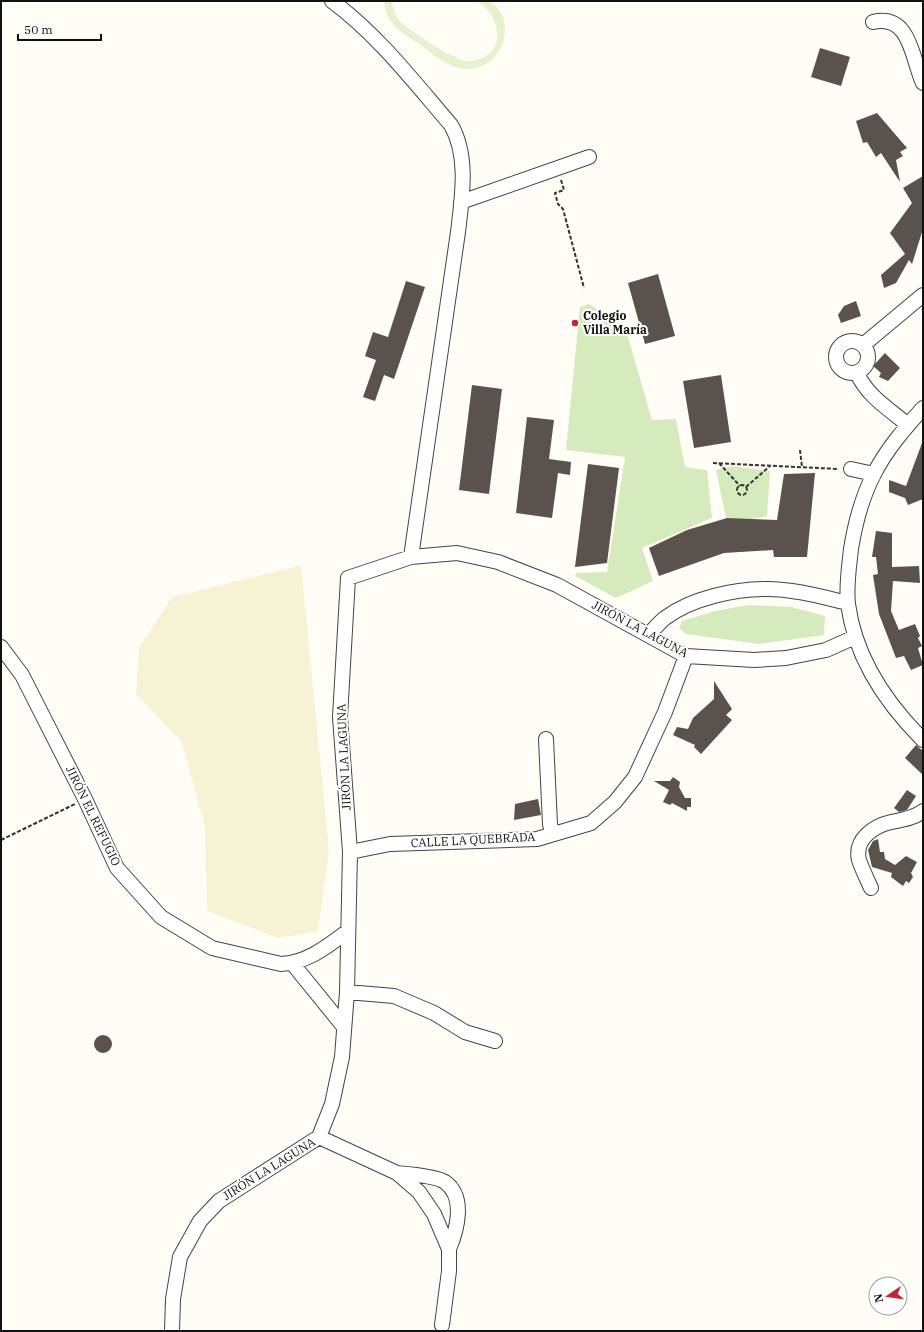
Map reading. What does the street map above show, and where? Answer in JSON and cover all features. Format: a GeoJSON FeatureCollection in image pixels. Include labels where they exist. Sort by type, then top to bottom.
{"type":"FeatureCollection","features":[{"type":"Feature","properties":{"kind":"street"},"geometry":{"type":"LineString","coordinates":[[332,1],[363,26],[396,62],[451,125],[457,135],[461,148],[461,202],[411,557]]}},
{"type":"Feature","properties":{"kind":"street"},"geometry":{"type":"LineString","coordinates":[[873,22],[881,20],[901,29],[908,38],[923,84]]}},
{"type":"Feature","properties":{"kind":"street"},"geometry":{"type":"LineString","coordinates":[[461,202],[590,157]]}},
{"type":"Feature","properties":{"kind":"street"},"geometry":{"type":"LineString","coordinates":[[862,345],[923,295]]}},
{"type":"Feature","properties":{"kind":"street"},"geometry":{"type":"LineString","coordinates":[[852,341],[862,345],[868,353],[865,368],[856,373],[851,374],[840,370],[835,360],[838,348],[847,342],[852,341]]}},
{"type":"Feature","properties":{"kind":"street"},"geometry":{"type":"LineString","coordinates":[[856,373],[862,385],[908,425]]}},
{"type":"Feature","properties":{"kind":"street"},"geometry":{"type":"LineString","coordinates":[[923,408],[908,425],[874,474],[860,508],[853,536],[848,572],[848,603],[855,637],[872,675],[887,699],[906,723],[923,740]]}},
{"type":"Feature","properties":{"kind":"street"},"geometry":{"type":"LineString","coordinates":[[847,469],[874,474]]}},
{"type":"Feature","properties":{"kind":"street","name":"JIRÓN LA LAGUNA"},"geometry":{"type":"LineString","coordinates":[[172,1331],[173,1299],[180,1257],[200,1221],[219,1201],[319,1137],[332,1104],[342,1056],[347,992],[350,852],[340,717],[348,578],[411,557],[457,552],[498,562],[557,585],[686,656],[754,660],[786,658],[826,650],[855,637]]}},
{"type":"Feature","properties":{"kind":"street"},"geometry":{"type":"LineString","coordinates":[[648,635],[666,618],[688,605],[735,592],[767,589],[803,593],[848,603]]}},
{"type":"Feature","properties":{"kind":"street","name":"JIRÓN EL REFUGIO"},"geometry":{"type":"LineString","coordinates":[[1,647],[22,675],[85,800],[117,868],[161,917],[212,948],[281,964],[292,963],[325,948],[348,931]]}},
{"type":"Feature","properties":{"kind":"street","name":"CALLE LA QUEBRADA"},"geometry":{"type":"LineString","coordinates":[[350,852],[390,844],[537,839],[591,823],[615,802],[635,777],[665,712],[686,656]]}},
{"type":"Feature","properties":{"kind":"street"},"geometry":{"type":"LineString","coordinates":[[546,739],[550,824],[552,834]]}},
{"type":"Feature","properties":{"kind":"street"},"geometry":{"type":"LineString","coordinates":[[871,888],[859,859],[860,845],[864,836],[874,828],[914,816],[923,811]]}},
{"type":"Feature","properties":{"kind":"street"},"geometry":{"type":"LineString","coordinates":[[292,963],[344,1027]]}},
{"type":"Feature","properties":{"kind":"street"},"geometry":{"type":"LineString","coordinates":[[347,992],[394,996],[434,1013],[465,1032],[495,1041]]}},
{"type":"Feature","properties":{"kind":"street"},"geometry":{"type":"LineString","coordinates":[[319,1137],[397,1173],[444,1181],[450,1187],[454,1194],[458,1215],[457,1230],[449,1249],[449,1271],[442,1325]]}},
{"type":"Feature","properties":{"kind":"street"},"geometry":{"type":"LineString","coordinates":[[397,1173],[419,1192],[430,1208],[449,1249]]}},
{"type":"Feature","properties":{"kind":"path"},"geometry":{"type":"LineString","coordinates":[[558,168],[564,190],[555,193],[558,204],[563,209],[584,288]]}},
{"type":"Feature","properties":{"kind":"path"},"geometry":{"type":"LineString","coordinates":[[800,450],[802,467]]}},
{"type":"Feature","properties":{"kind":"path"},"geometry":{"type":"LineString","coordinates":[[712,463],[847,469]]}},
{"type":"Feature","properties":{"kind":"path"},"geometry":{"type":"LineString","coordinates":[[719,463],[740,486],[743,485],[746,487]]}},
{"type":"Feature","properties":{"kind":"path"},"geometry":{"type":"LineString","coordinates":[[740,486],[738,493],[742,496],[746,493],[746,487],[770,466]]}},
{"type":"Feature","properties":{"kind":"path"},"geometry":{"type":"LineString","coordinates":[[1,840],[85,800]]}},
{"type":"Feature","properties":{"kind":"shaded area"},"geometry":{"type":"Polygon","coordinates":[[[301,565],[329,850],[318,931],[278,938],[207,911],[205,826],[181,741],[136,694],[139,648],[172,597],[301,565]]]}},
{"type":"Feature","properties":{"kind":"green space"},"geometry":{"type":"Polygon","coordinates":[[[384,1],[392,1],[394,11],[398,19],[412,31],[443,51],[461,60],[467,61],[480,59],[489,54],[495,46],[497,37],[493,18],[477,1],[490,1],[499,10],[504,20],[505,32],[503,43],[498,53],[490,61],[479,67],[467,69],[453,66],[440,59],[394,26],[387,15],[384,1]]]}},
{"type":"Feature","properties":{"kind":"green space"},"geometry":{"type":"Polygon","coordinates":[[[589,304],[625,327],[652,420],[676,419],[685,467],[707,470],[712,518],[642,548],[653,581],[616,598],[575,576],[576,573],[607,572],[625,457],[566,450],[580,307],[589,304]]]}},
{"type":"Feature","properties":{"kind":"green space"},"geometry":{"type":"Polygon","coordinates":[[[732,466],[770,471],[767,516],[727,523],[716,470],[732,466]]]}},
{"type":"Feature","properties":{"kind":"green space"},"geometry":{"type":"Polygon","coordinates":[[[749,605],[791,607],[825,616],[824,635],[759,644],[686,634],[679,628],[682,621],[715,611],[749,605]]]}},
{"type":"Feature","properties":{"kind":"building"},"geometry":{"type":"Polygon","coordinates":[[[820,48],[850,57],[841,86],[811,77],[820,48]]]}},
{"type":"Feature","properties":{"kind":"building"},"geometry":{"type":"Polygon","coordinates":[[[877,113],[907,148],[900,152],[903,156],[896,160],[900,182],[881,153],[876,157],[867,142],[863,143],[856,121],[877,113]]]}},
{"type":"Feature","properties":{"kind":"building"},"geometry":{"type":"Polygon","coordinates":[[[923,176],[923,229],[912,264],[909,260],[896,283],[884,288],[881,275],[905,254],[890,233],[912,203],[903,188],[923,176]]]}},
{"type":"Feature","properties":{"kind":"building"},"geometry":{"type":"Polygon","coordinates":[[[658,274],[675,336],[645,344],[628,283],[658,274]]]}},
{"type":"Feature","properties":{"kind":"building"},"geometry":{"type":"Polygon","coordinates":[[[406,281],[425,287],[394,379],[384,375],[375,401],[363,397],[376,360],[365,356],[373,332],[388,337],[406,281]]]}},
{"type":"Feature","properties":{"kind":"building"},"geometry":{"type":"Polygon","coordinates":[[[856,301],[861,316],[841,323],[838,315],[844,306],[856,301]]]}},
{"type":"Feature","properties":{"kind":"building"},"geometry":{"type":"Polygon","coordinates":[[[885,353],[900,368],[888,381],[879,377],[881,373],[873,366],[885,353]]]}},
{"type":"Feature","properties":{"kind":"building"},"geometry":{"type":"Polygon","coordinates":[[[721,375],[731,442],[694,448],[683,381],[721,375]]]}},
{"type":"Feature","properties":{"kind":"building"},"geometry":{"type":"Polygon","coordinates":[[[472,385],[502,389],[489,494],[459,490],[472,385]]]}},
{"type":"Feature","properties":{"kind":"building"},"geometry":{"type":"Polygon","coordinates":[[[527,417],[554,420],[549,459],[571,462],[570,475],[558,473],[552,518],[516,513],[527,417]]]}},
{"type":"Feature","properties":{"kind":"building"},"geometry":{"type":"Polygon","coordinates":[[[922,443],[923,499],[908,505],[905,498],[889,492],[889,480],[906,486],[922,443]]]}},
{"type":"Feature","properties":{"kind":"building"},"geometry":{"type":"Polygon","coordinates":[[[588,464],[619,468],[607,563],[575,567],[588,464]]]}},
{"type":"Feature","properties":{"kind":"building"},"geometry":{"type":"Polygon","coordinates":[[[815,473],[807,557],[774,557],[773,550],[724,553],[659,576],[649,548],[687,530],[727,518],[777,520],[784,474],[815,473]]]}},
{"type":"Feature","properties":{"kind":"building"},"geometry":{"type":"Polygon","coordinates":[[[876,531],[892,533],[892,567],[919,566],[920,583],[893,581],[891,611],[899,630],[915,624],[920,636],[918,638],[922,646],[918,648],[923,665],[911,670],[904,656],[896,658],[879,614],[873,575],[878,574],[876,557],[872,557],[876,531]]]}},
{"type":"Feature","properties":{"kind":"building"},"geometry":{"type":"Polygon","coordinates":[[[714,681],[732,709],[726,715],[732,720],[701,754],[694,747],[695,745],[673,735],[677,727],[688,729],[693,718],[714,699],[714,681]]]}},
{"type":"Feature","properties":{"kind":"building"},"geometry":{"type":"Polygon","coordinates":[[[916,745],[923,751],[923,775],[905,758],[916,745]]]}},
{"type":"Feature","properties":{"kind":"building"},"geometry":{"type":"Polygon","coordinates":[[[673,777],[680,782],[679,787],[685,798],[691,798],[691,807],[687,807],[687,811],[672,803],[670,805],[663,802],[669,790],[654,781],[670,781],[673,777]]]}},
{"type":"Feature","properties":{"kind":"building"},"geometry":{"type":"Polygon","coordinates":[[[907,790],[916,796],[907,810],[899,812],[894,808],[907,790]]]}},
{"type":"Feature","properties":{"kind":"building"},"geometry":{"type":"Polygon","coordinates":[[[538,799],[541,815],[514,820],[515,804],[538,799]]]}},
{"type":"Feature","properties":{"kind":"building"},"geometry":{"type":"Polygon","coordinates":[[[878,839],[880,852],[884,852],[885,859],[895,865],[906,856],[917,862],[911,873],[913,877],[909,883],[906,881],[903,886],[891,877],[892,873],[872,867],[868,850],[873,841],[878,839]]]}},
{"type":"Feature","properties":{"kind":"building"},"geometry":{"type":"Polygon","coordinates":[[[99,1035],[107,1035],[112,1040],[110,1051],[107,1053],[99,1053],[94,1048],[94,1040],[99,1035]]]}},
{"type":"Feature","properties":{"kind":"place","name":"Colegio Villa María"},"geometry":{"type":"Point","coordinates":[575,323]}}]}
